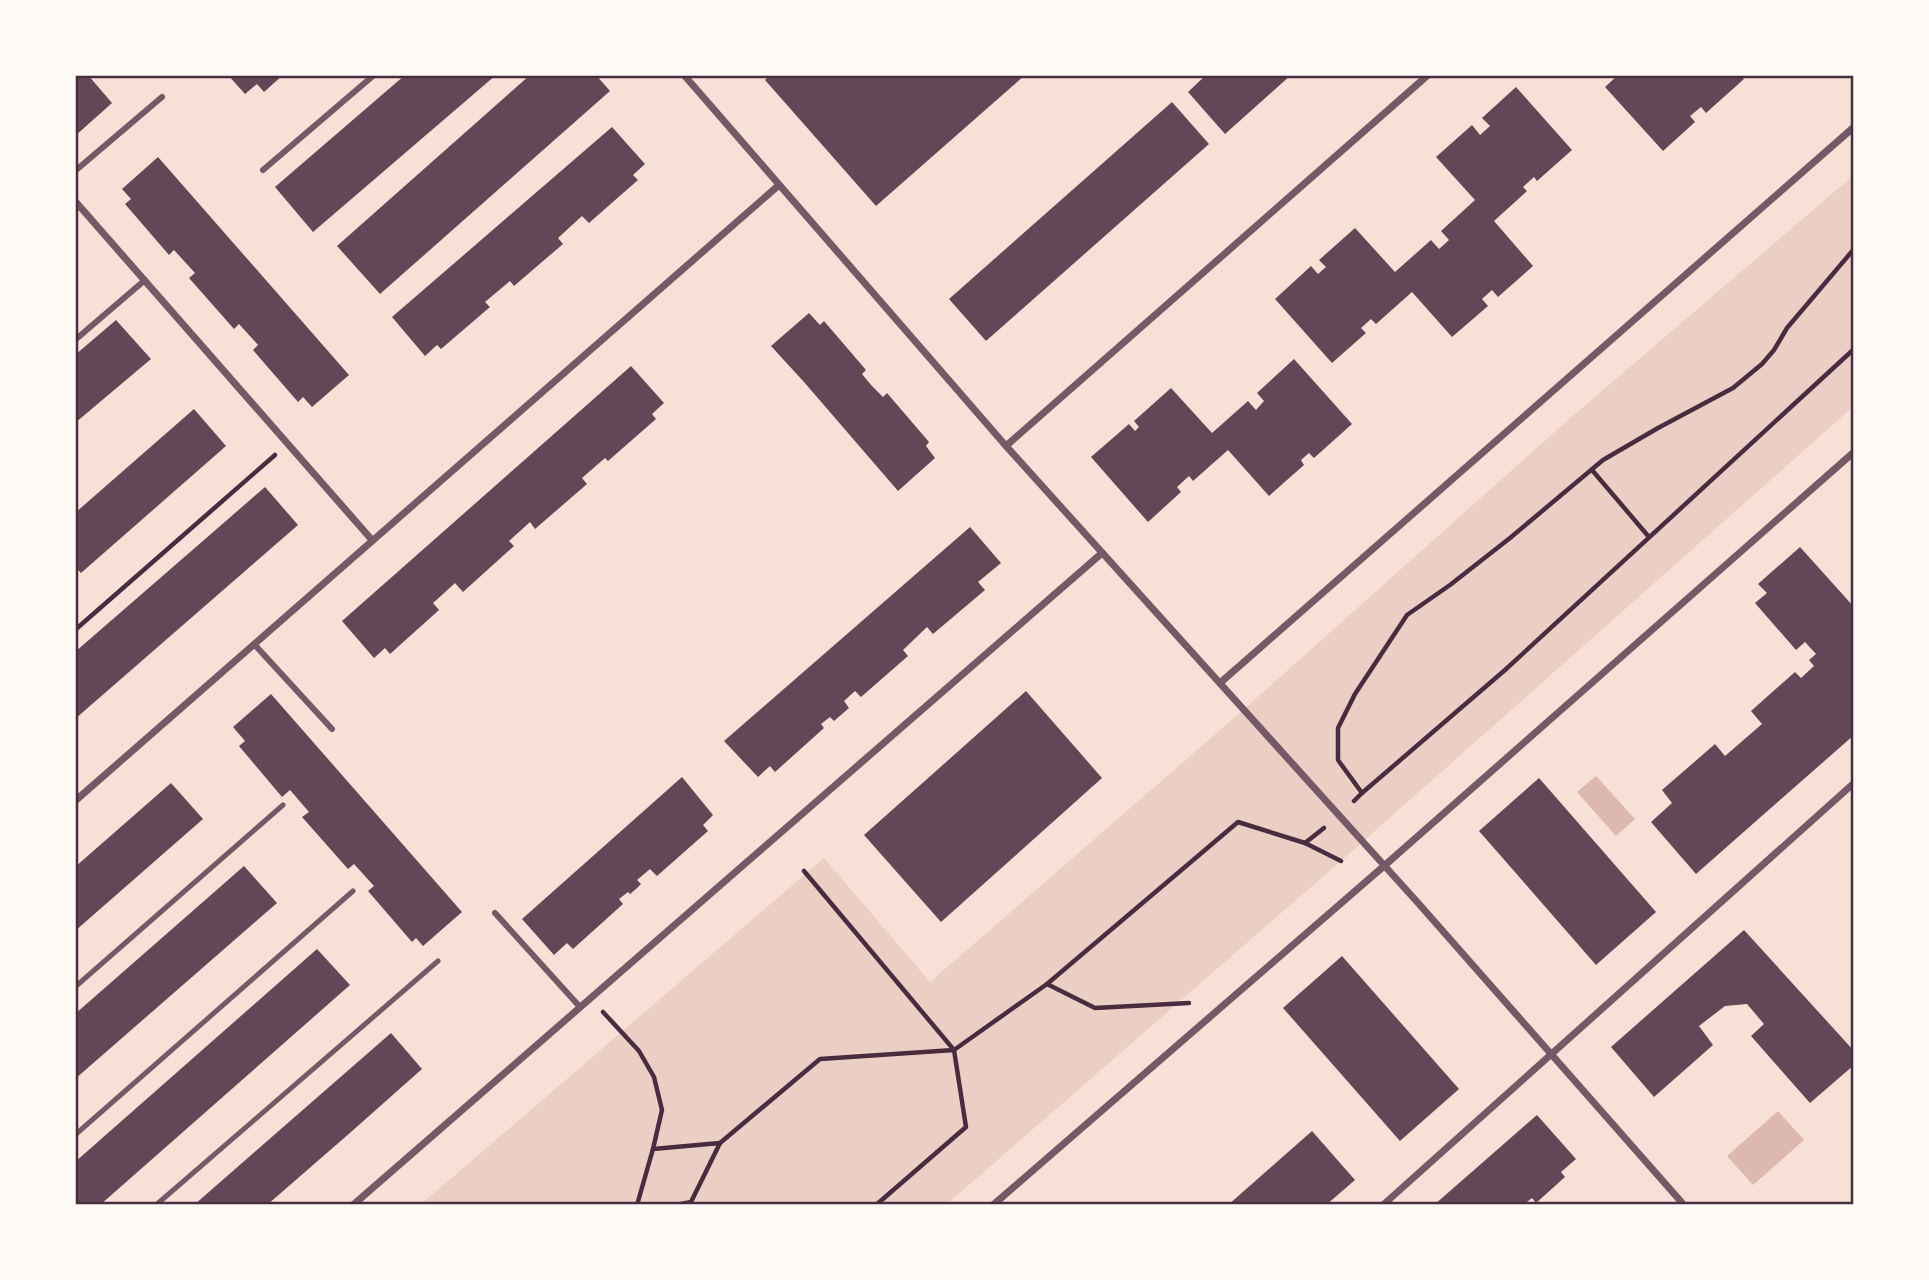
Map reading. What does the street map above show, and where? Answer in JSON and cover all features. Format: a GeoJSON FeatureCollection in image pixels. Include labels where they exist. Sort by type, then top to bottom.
{"type":"FeatureCollection","features":[{"type":"Feature","properties":{"kind":"street"},"geometry":{"type":"LineString","coordinates":[[263,170],[374,75]]}},
{"type":"Feature","properties":{"kind":"street"},"geometry":{"type":"LineString","coordinates":[[1006,446],[1428,75]]}},
{"type":"Feature","properties":{"kind":"street"},"geometry":{"type":"LineString","coordinates":[[687,76],[1006,446],[1220,682],[1684,1205]]}},
{"type":"Feature","properties":{"kind":"street"},"geometry":{"type":"LineString","coordinates":[[75,171],[162,97]]}},
{"type":"Feature","properties":{"kind":"street"},"geometry":{"type":"LineString","coordinates":[[1220,682],[1854,127]]}},
{"type":"Feature","properties":{"kind":"street"},"geometry":{"type":"LineString","coordinates":[[75,801],[779,185]]}},
{"type":"Feature","properties":{"kind":"street"},"geometry":{"type":"LineString","coordinates":[[75,201],[372,540]]}},
{"type":"Feature","properties":{"kind":"street"},"geometry":{"type":"LineString","coordinates":[[75,340],[145,280]]}},
{"type":"Feature","properties":{"kind":"street"},"geometry":{"type":"LineString","coordinates":[[993,1205],[1384,866],[1854,452]]}},
{"type":"Feature","properties":{"kind":"street"},"geometry":{"type":"LineString","coordinates":[[353,1205],[1102,553]]}},
{"type":"Feature","properties":{"kind":"street"},"geometry":{"type":"LineString","coordinates":[[254,644],[332,729]]}},
{"type":"Feature","properties":{"kind":"street"},"geometry":{"type":"LineString","coordinates":[[1383,1205],[1854,783]]}},
{"type":"Feature","properties":{"kind":"street"},"geometry":{"type":"LineString","coordinates":[[495,913],[580,1007]]}},
{"type":"Feature","properties":{"kind":"lane"},"geometry":{"type":"LineString","coordinates":[[75,987],[283,805]]}},
{"type":"Feature","properties":{"kind":"lane"},"geometry":{"type":"LineString","coordinates":[[75,1135],[353,891]]}},
{"type":"Feature","properties":{"kind":"lane"},"geometry":{"type":"LineString","coordinates":[[156,1205],[438,961]]}},
{"type":"Feature","properties":{"kind":"path"},"geometry":{"type":"LineString","coordinates":[[1362,793],[1338,760],[1338,728],[1355,694],[1407,615],[1451,584],[1603,460],[1733,388],[1762,364],[1787,328],[1854,249]]}},
{"type":"Feature","properties":{"kind":"path"},"geometry":{"type":"LineString","coordinates":[[1305,843],[1505,670],[1854,349]]}},
{"type":"Feature","properties":{"kind":"path"},"geometry":{"type":"LineString","coordinates":[[75,630],[288,443]]}},
{"type":"Feature","properties":{"kind":"path"},"geometry":{"type":"LineString","coordinates":[[1592,470],[1649,537]]}},
{"type":"Feature","properties":{"kind":"path"},"geometry":{"type":"LineString","coordinates":[[676,1205],[690,1203],[720,1143],[820,1059],[954,1050],[1047,984],[1238,822],[1305,843],[1340,861]]}},
{"type":"Feature","properties":{"kind":"path"},"geometry":{"type":"LineString","coordinates":[[804,871],[954,1050],[966,1126],[876,1205]]}},
{"type":"Feature","properties":{"kind":"path"},"geometry":{"type":"LineString","coordinates":[[1047,984],[1095,1008],[1189,1003]]}},
{"type":"Feature","properties":{"kind":"path"},"geometry":{"type":"LineString","coordinates":[[591,998],[639,1051],[654,1077],[662,1110],[636,1205]]}},
{"type":"Feature","properties":{"kind":"path"},"geometry":{"type":"LineString","coordinates":[[653,1149],[720,1143]]}},
{"type":"Feature","properties":{"kind":"shaded area"},"geometry":{"type":"Polygon","coordinates":[[[1854,175],[1854,406],[1341,861],[946,1205],[420,1205],[824,858],[930,982],[1243,710],[1568,420],[1854,175]]]}},
{"type":"Feature","properties":{"kind":"shaded area"},"geometry":{"type":"Polygon","coordinates":[[[1596,776],[1635,819],[1616,836],[1577,792],[1596,776]]]}},
{"type":"Feature","properties":{"kind":"shaded area"},"geometry":{"type":"Polygon","coordinates":[[[1778,1111],[1804,1140],[1753,1185],[1727,1156],[1778,1111]]]}},
{"type":"Feature","properties":{"kind":"building"},"geometry":{"type":"Polygon","coordinates":[[[75,75],[88,75],[112,103],[75,136],[75,75]]]}},
{"type":"Feature","properties":{"kind":"building"},"geometry":{"type":"Polygon","coordinates":[[[228,75],[283,75],[264,92],[257,84],[245,94],[228,75]]]}},
{"type":"Feature","properties":{"kind":"building"},"geometry":{"type":"Polygon","coordinates":[[[405,75],[496,75],[313,232],[275,187],[405,75]]]}},
{"type":"Feature","properties":{"kind":"building"},"geometry":{"type":"Polygon","coordinates":[[[530,75],[596,75],[610,91],[380,294],[337,246],[530,75]]]}},
{"type":"Feature","properties":{"kind":"building"},"geometry":{"type":"Polygon","coordinates":[[[770,75],[1025,75],[876,206],[765,80],[770,75]]]}},
{"type":"Feature","properties":{"kind":"building"},"geometry":{"type":"Polygon","coordinates":[[[1206,75],[1291,75],[1225,134],[1188,92],[1206,75]]]}},
{"type":"Feature","properties":{"kind":"building"},"geometry":{"type":"Polygon","coordinates":[[[1618,75],[1740,75],[1744,79],[1706,113],[1701,107],[1690,116],[1695,122],[1663,151],[1605,87],[1618,75]]]}},
{"type":"Feature","properties":{"kind":"building"},"geometry":{"type":"Polygon","coordinates":[[[1516,87],[1572,150],[1537,181],[1534,177],[1523,187],[1527,191],[1494,221],[1533,266],[1498,297],[1492,290],[1482,299],[1488,306],[1452,337],[1412,292],[1376,324],[1371,319],[1361,328],[1366,333],[1332,363],[1275,299],[1311,266],[1318,274],[1326,267],[1319,260],[1355,228],[1395,272],[1431,240],[1439,249],[1449,240],[1441,231],[1475,200],[1436,157],[1472,125],[1480,135],[1490,126],[1482,118],[1516,87]]]}},
{"type":"Feature","properties":{"kind":"building"},"geometry":{"type":"Polygon","coordinates":[[[1172,102],[1209,144],[986,341],[949,299],[1172,102]]]}},
{"type":"Feature","properties":{"kind":"building"},"geometry":{"type":"Polygon","coordinates":[[[612,127],[645,164],[633,175],[638,180],[589,223],[582,216],[558,238],[563,244],[514,286],[510,281],[485,302],[490,307],[441,349],[437,345],[425,356],[392,317],[612,127]]]}},
{"type":"Feature","properties":{"kind":"building"},"geometry":{"type":"Polygon","coordinates":[[[158,157],[349,375],[312,407],[303,397],[298,402],[253,350],[258,345],[239,324],[234,329],[189,278],[195,273],[174,250],[169,255],[125,204],[131,199],[122,189],[158,157]]]}},
{"type":"Feature","properties":{"kind":"building"},"geometry":{"type":"Polygon","coordinates":[[[809,313],[820,325],[824,321],[866,370],[862,374],[872,386],[883,397],[887,393],[929,442],[926,446],[935,458],[898,491],[771,346],[809,313]]]}},
{"type":"Feature","properties":{"kind":"building"},"geometry":{"type":"Polygon","coordinates":[[[116,320],[151,359],[75,423],[75,355],[116,320]]]}},
{"type":"Feature","properties":{"kind":"building"},"geometry":{"type":"Polygon","coordinates":[[[1294,359],[1352,424],[1314,458],[1309,453],[1301,460],[1304,465],[1269,496],[1228,450],[1193,481],[1189,476],[1177,487],[1181,492],[1148,522],[1091,457],[1129,424],[1135,431],[1139,427],[1134,421],[1171,388],[1212,433],[1248,401],[1256,410],[1264,401],[1257,393],[1294,359]]]}},
{"type":"Feature","properties":{"kind":"building"},"geometry":{"type":"Polygon","coordinates":[[[631,366],[664,403],[652,414],[656,419],[608,461],[605,458],[582,478],[587,484],[535,529],[530,522],[509,541],[514,546],[463,592],[455,583],[433,603],[439,610],[390,654],[385,648],[374,658],[342,621],[631,366]]]}},
{"type":"Feature","properties":{"kind":"building"},"geometry":{"type":"Polygon","coordinates":[[[194,409],[226,446],[81,573],[75,567],[75,513],[194,409]]]}},
{"type":"Feature","properties":{"kind":"building"},"geometry":{"type":"Polygon","coordinates":[[[265,487],[298,525],[75,719],[75,652],[265,487]]]}},
{"type":"Feature","properties":{"kind":"building"},"geometry":{"type":"Polygon","coordinates":[[[970,527],[1001,563],[978,582],[985,590],[933,634],[927,627],[903,650],[908,656],[861,697],[855,691],[844,701],[849,708],[834,721],[830,717],[821,724],[824,728],[775,772],[770,766],[758,777],[724,741],[970,527]]]}},
{"type":"Feature","properties":{"kind":"building"},"geometry":{"type":"Polygon","coordinates":[[[1800,547],[1854,607],[1854,735],[1696,874],[1651,822],[1672,803],[1662,790],[1715,744],[1725,756],[1762,724],[1751,711],[1795,672],[1801,678],[1814,666],[1809,660],[1816,654],[1805,642],[1796,650],[1755,603],[1767,593],[1758,584],[1800,547]]]}},
{"type":"Feature","properties":{"kind":"building"},"geometry":{"type":"Polygon","coordinates":[[[1026,691],[1102,778],[941,922],[864,835],[1026,691]]]}},
{"type":"Feature","properties":{"kind":"building"},"geometry":{"type":"Polygon","coordinates":[[[271,694],[462,912],[423,946],[416,938],[412,942],[368,891],[374,886],[354,864],[348,869],[302,817],[309,812],[290,790],[282,797],[239,746],[245,741],[233,727],[271,694]]]}},
{"type":"Feature","properties":{"kind":"building"},"geometry":{"type":"Polygon","coordinates":[[[682,777],[713,815],[703,825],[708,831],[657,876],[650,869],[637,880],[641,884],[619,899],[623,904],[573,949],[567,943],[554,955],[522,919],[682,777]]]}},
{"type":"Feature","properties":{"kind":"building"},"geometry":{"type":"Polygon","coordinates":[[[1539,778],[1656,912],[1596,965],[1479,831],[1539,778]]]}},
{"type":"Feature","properties":{"kind":"building"},"geometry":{"type":"Polygon","coordinates":[[[171,783],[203,819],[75,931],[75,867],[171,783]]]}},
{"type":"Feature","properties":{"kind":"building"},"geometry":{"type":"Polygon","coordinates":[[[244,866],[277,903],[75,1079],[75,1014],[244,866]]]}},
{"type":"Feature","properties":{"kind":"building"},"geometry":{"type":"Polygon","coordinates":[[[1744,930],[1854,1051],[1854,1065],[1810,1103],[1751,1036],[1764,1024],[1747,1004],[1725,1006],[1699,1026],[1713,1045],[1654,1097],[1611,1047],[1744,930]]]}},
{"type":"Feature","properties":{"kind":"building"},"geometry":{"type":"Polygon","coordinates":[[[317,949],[350,985],[100,1205],[75,1205],[75,1162],[317,949]]]}},
{"type":"Feature","properties":{"kind":"building"},"geometry":{"type":"Polygon","coordinates":[[[1342,956],[1459,1089],[1400,1141],[1283,1008],[1342,956]]]}},
{"type":"Feature","properties":{"kind":"building"},"geometry":{"type":"Polygon","coordinates":[[[391,1033],[422,1069],[351,1132],[267,1205],[194,1205],[391,1033]]]}},
{"type":"Feature","properties":{"kind":"building"},"geometry":{"type":"Polygon","coordinates":[[[1537,1115],[1576,1159],[1561,1172],[1565,1177],[1536,1203],[1532,1198],[1523,1205],[1434,1205],[1537,1115]]]}},
{"type":"Feature","properties":{"kind":"building"},"geometry":{"type":"Polygon","coordinates":[[[1312,1131],[1355,1180],[1326,1205],[1228,1205],[1312,1131]]]}}]}
